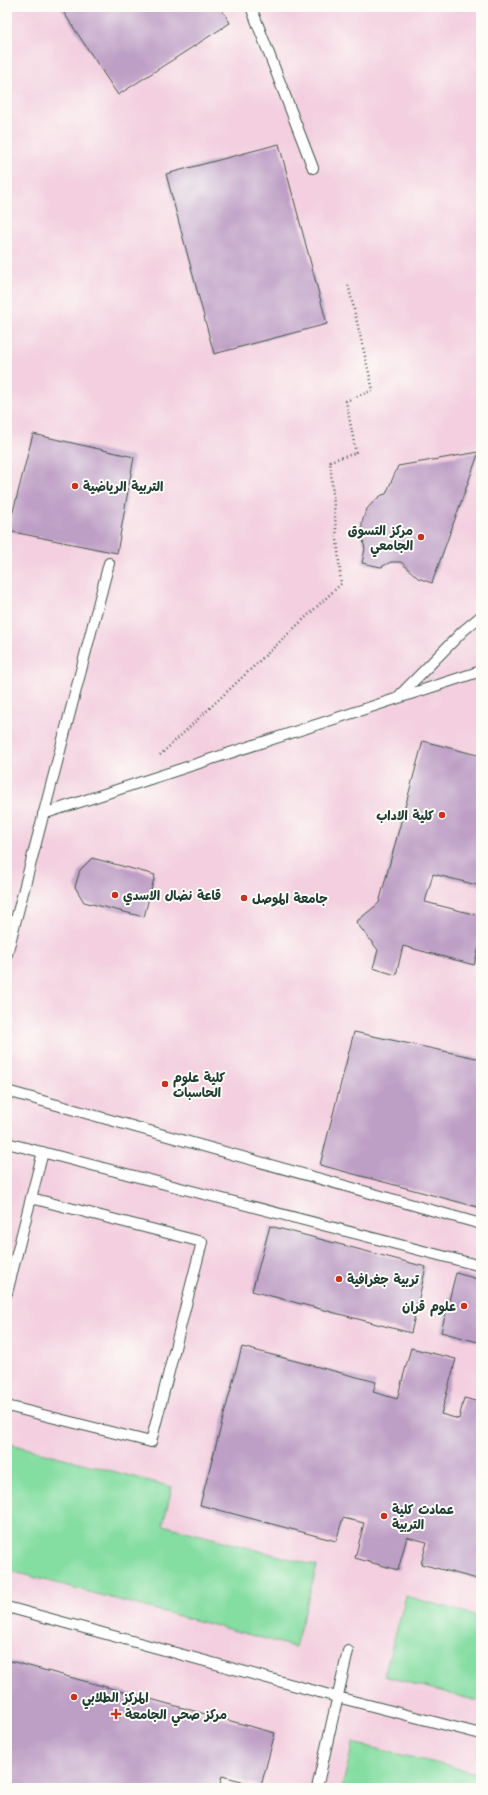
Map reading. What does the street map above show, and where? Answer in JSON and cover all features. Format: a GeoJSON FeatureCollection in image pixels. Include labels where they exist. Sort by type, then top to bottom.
{"type":"FeatureCollection","features":[{"type":"Feature","properties":{"kind":"lane"},"geometry":{"type":"LineString","coordinates":[[251,7],[313,168]]}},
{"type":"Feature","properties":{"kind":"lane"},"geometry":{"type":"LineString","coordinates":[[7,954],[109,563]]}},
{"type":"Feature","properties":{"kind":"lane"},"geometry":{"type":"LineString","coordinates":[[397,698],[463,631],[481,616]]}},
{"type":"Feature","properties":{"kind":"lane"},"geometry":{"type":"LineString","coordinates":[[43,814],[481,672]]}},
{"type":"Feature","properties":{"kind":"lane"},"geometry":{"type":"LineString","coordinates":[[7,1090],[481,1224]]}},
{"type":"Feature","properties":{"kind":"lane"},"geometry":{"type":"LineString","coordinates":[[7,1143],[481,1266]]}},
{"type":"Feature","properties":{"kind":"lane"},"geometry":{"type":"LineString","coordinates":[[7,1293],[43,1152]]}},
{"type":"Feature","properties":{"kind":"lane"},"geometry":{"type":"LineString","coordinates":[[7,1406],[151,1442],[202,1242],[31,1198]]}},
{"type":"Feature","properties":{"kind":"lane"},"geometry":{"type":"LineString","coordinates":[[7,1607],[337,1697],[481,1734]]}},
{"type":"Feature","properties":{"kind":"lane"},"geometry":{"type":"LineString","coordinates":[[317,1788],[348,1651]]}},
{"type":"Feature","properties":{"kind":"path"},"geometry":{"type":"LineString","coordinates":[[155,760],[341,584],[330,461],[356,453],[346,401],[373,390],[348,284]]}},
{"type":"Feature","properties":{"kind":"shaded area","name":"جامعة الموصل"},"geometry":{"type":"Polygon","coordinates":[[[7,7],[481,7],[481,1788],[7,1788],[7,7]]]}},
{"type":"Feature","properties":{"kind":"green space"},"geometry":{"type":"Polygon","coordinates":[[[7,1443],[172,1487],[163,1525],[317,1566],[295,1647],[7,1570],[7,1443]]]}},
{"type":"Feature","properties":{"kind":"green space"},"geometry":{"type":"Polygon","coordinates":[[[406,1596],[481,1617],[481,1702],[384,1676],[406,1596]]]}},
{"type":"Feature","properties":{"kind":"green space"},"geometry":{"type":"Polygon","coordinates":[[[353,1743],[481,1774],[481,1788],[342,1788],[353,1743]]]}},
{"type":"Feature","properties":{"kind":"building"},"geometry":{"type":"Polygon","coordinates":[[[60,7],[220,7],[230,23],[118,95],[60,7]]]}},
{"type":"Feature","properties":{"kind":"building"},"geometry":{"type":"Polygon","coordinates":[[[279,144],[327,324],[214,354],[166,174],[279,144]]]}},
{"type":"Feature","properties":{"kind":"building"},"geometry":{"type":"Polygon","coordinates":[[[33,434],[134,457],[117,553],[8,531],[33,434]]]}},
{"type":"Feature","properties":{"kind":"building"},"geometry":{"type":"Polygon","coordinates":[[[479,452],[432,583],[418,578],[401,562],[391,562],[381,567],[362,563],[365,549],[362,536],[362,522],[367,509],[374,501],[386,494],[398,466],[479,452]]]}},
{"type":"Feature","properties":{"kind":"building","name":"كلية الاداب"},"geometry":{"type":"Polygon","coordinates":[[[423,741],[481,756],[481,886],[433,874],[425,902],[481,916],[481,940],[474,965],[403,946],[396,975],[373,968],[378,950],[356,922],[379,903],[423,741]]]}},
{"type":"Feature","properties":{"kind":"building","name":"قاعة نضال الاسدي"},"geometry":{"type":"Polygon","coordinates":[[[92,858],[155,875],[144,917],[84,902],[75,887],[80,870],[92,858]]]}},
{"type":"Feature","properties":{"kind":"building"},"geometry":{"type":"Polygon","coordinates":[[[354,1032],[481,1059],[481,1208],[320,1165],[354,1032]]]}},
{"type":"Feature","properties":{"kind":"building","name":"تربية جغرافية"},"geometry":{"type":"Polygon","coordinates":[[[270,1226],[426,1267],[411,1333],[252,1291],[270,1226]]]}},
{"type":"Feature","properties":{"kind":"building","name":"علوم قران"},"geometry":{"type":"Polygon","coordinates":[[[456,1273],[481,1280],[481,1343],[441,1332],[456,1273]]]}},
{"type":"Feature","properties":{"kind":"building"},"geometry":{"type":"Polygon","coordinates":[[[242,1347],[376,1382],[373,1392],[397,1399],[411,1348],[456,1359],[441,1414],[459,1419],[464,1398],[481,1402],[481,1580],[421,1564],[427,1542],[407,1537],[398,1570],[355,1558],[364,1523],[343,1518],[336,1541],[200,1505],[242,1347]]]}},
{"type":"Feature","properties":{"kind":"building","name":"المركز الطلابي"},"geometry":{"type":"Polygon","coordinates":[[[7,1660],[275,1733],[261,1786],[222,1776],[219,1788],[7,1788],[7,1660]]]}},
{"type":"Feature","properties":{"kind":"place","name":"التربية الرياضية"},"geometry":{"type":"Point","coordinates":[75,486]}},
{"type":"Feature","properties":{"kind":"place","name":"مركز التسوق الجامعي"},"geometry":{"type":"Point","coordinates":[421,537]}},
{"type":"Feature","properties":{"kind":"place","name":"كلية الاداب"},"geometry":{"type":"Point","coordinates":[442,815]}},
{"type":"Feature","properties":{"kind":"place","name":"قاعة نضال الاسدي"},"geometry":{"type":"Point","coordinates":[115,895]}},
{"type":"Feature","properties":{"kind":"place","name":"جامعة الموصل"},"geometry":{"type":"Point","coordinates":[244,898]}},
{"type":"Feature","properties":{"kind":"place","name":"كلية علوم الحاسبات"},"geometry":{"type":"Point","coordinates":[165,1084]}},
{"type":"Feature","properties":{"kind":"place","name":"تربية جغرافية"},"geometry":{"type":"Point","coordinates":[339,1279]}},
{"type":"Feature","properties":{"kind":"place","name":"علوم قران"},"geometry":{"type":"Point","coordinates":[464,1306]}},
{"type":"Feature","properties":{"kind":"place","name":"عمادت كلية التربية"},"geometry":{"type":"Point","coordinates":[384,1516]}},
{"type":"Feature","properties":{"kind":"place","name":"المركز الطلابي"},"geometry":{"type":"Point","coordinates":[74,1697]}},
{"type":"Feature","properties":{"kind":"place","name":"مركز صحي الجامعة"},"geometry":{"type":"Point","coordinates":[116,1714]}}]}
